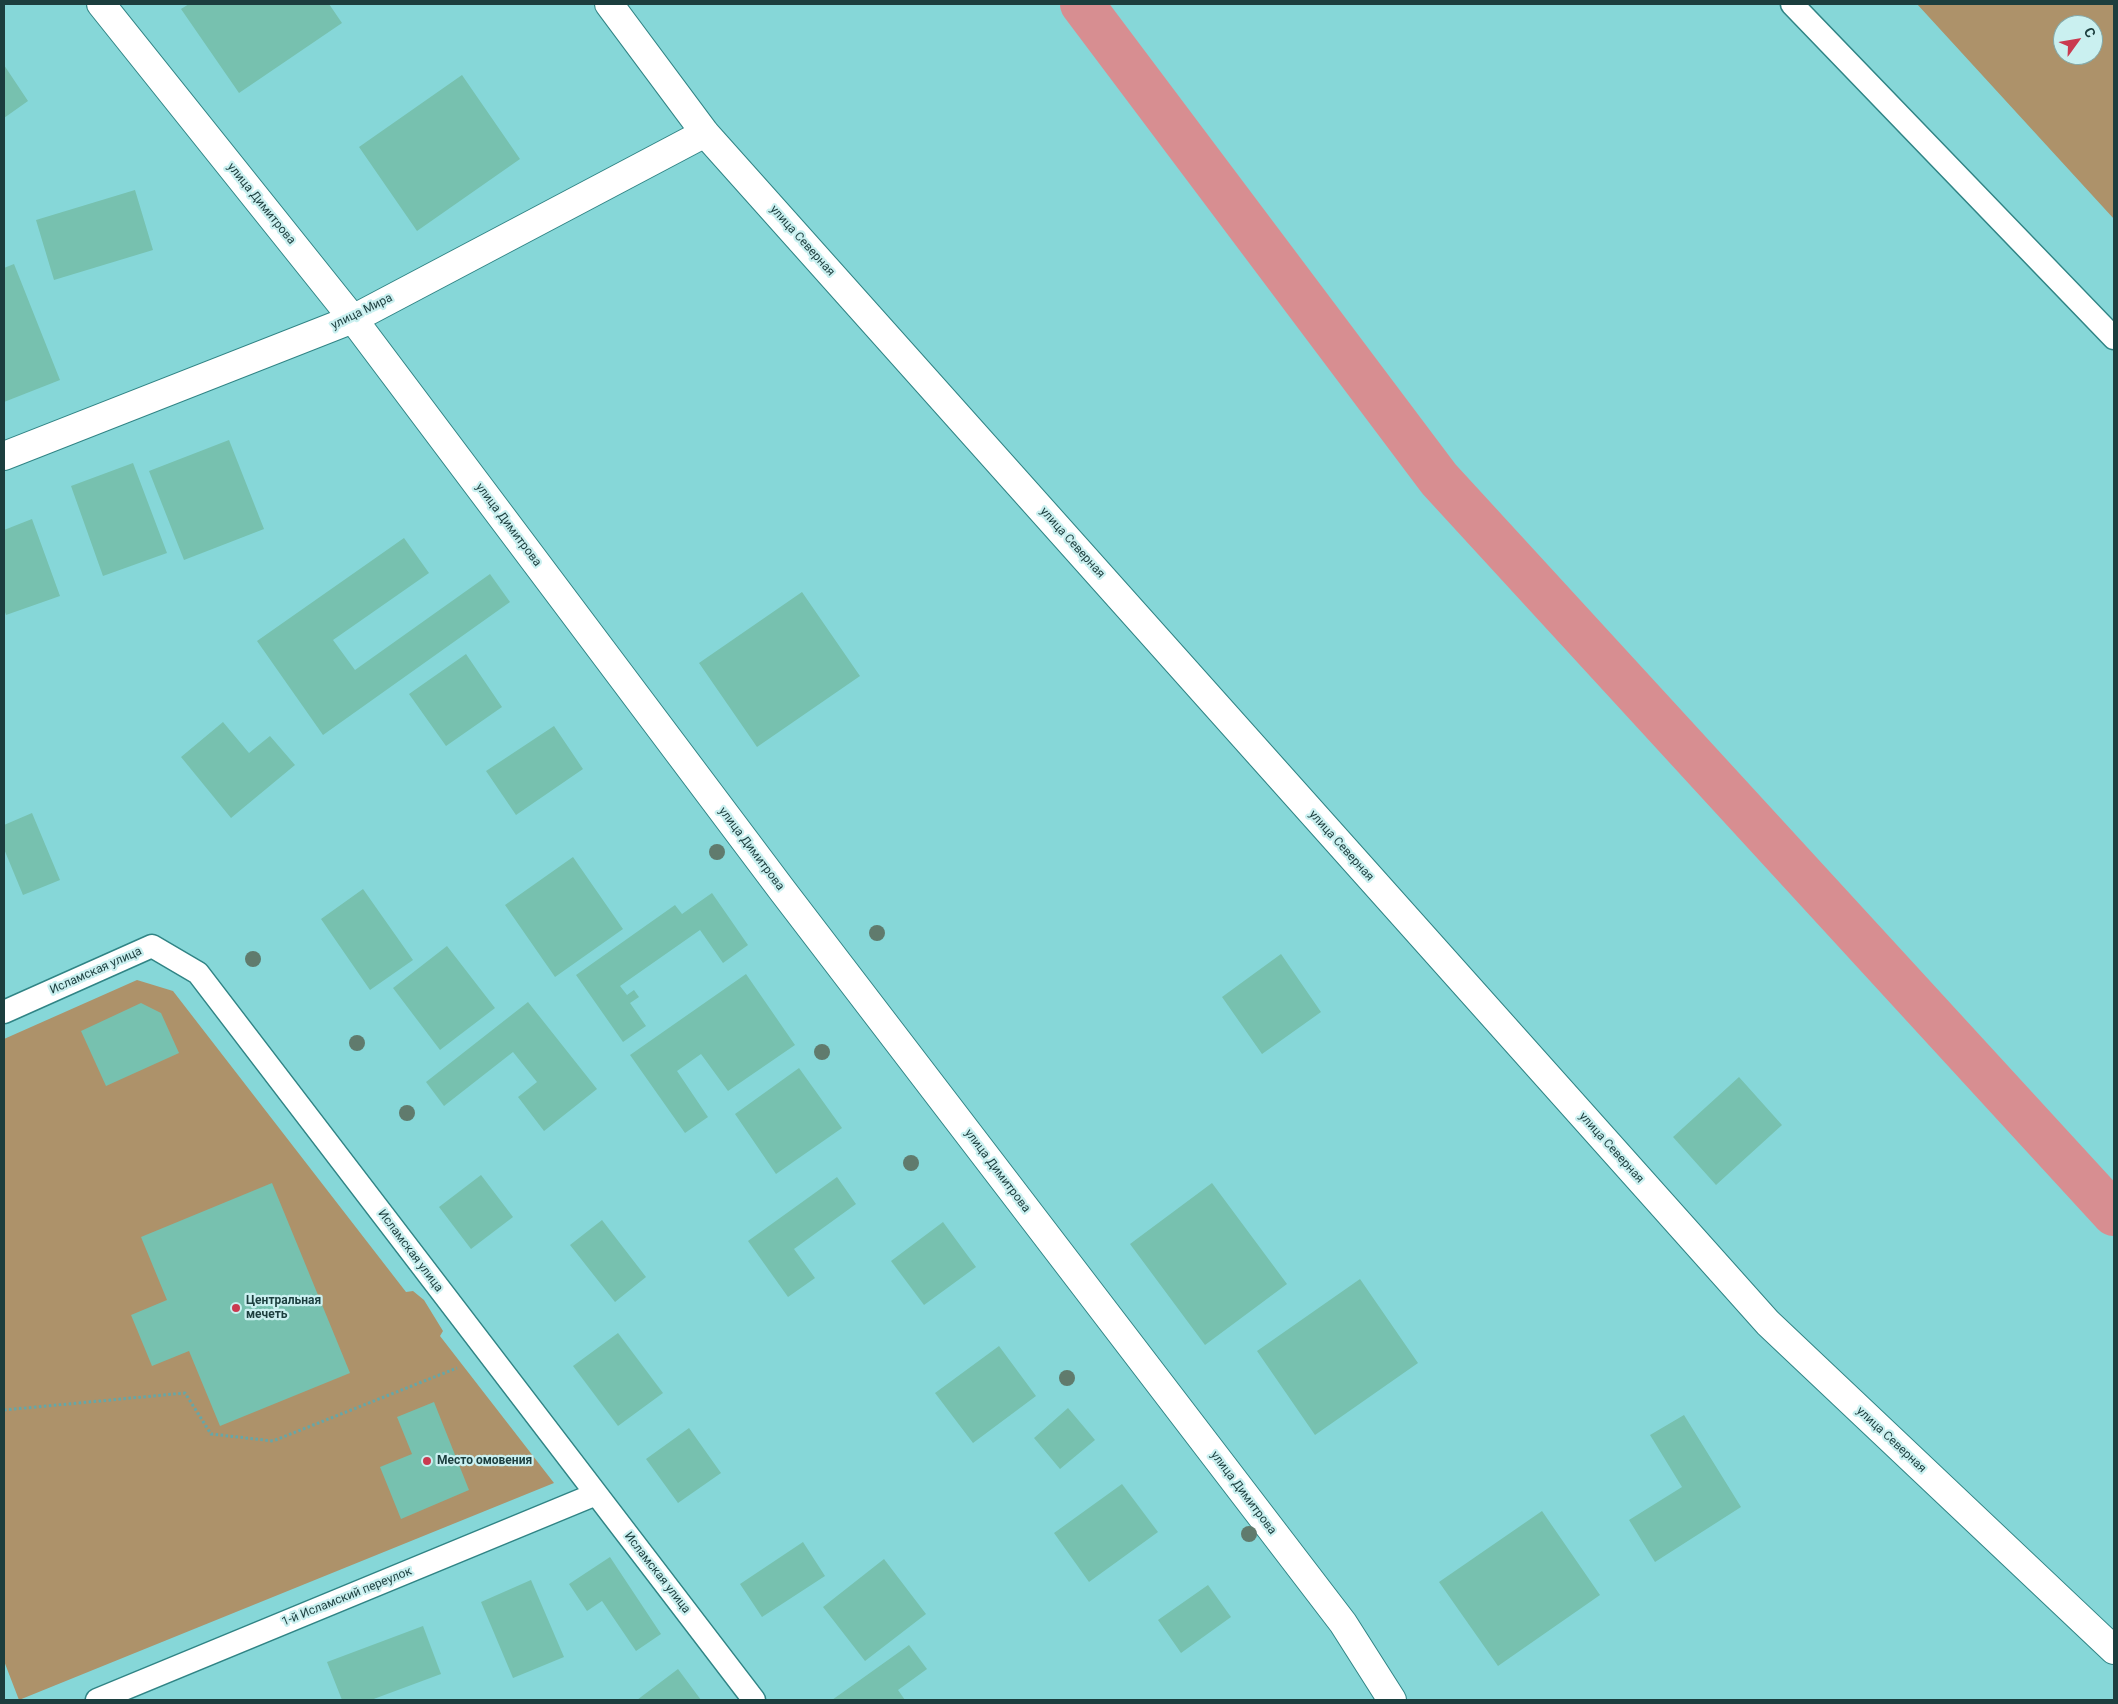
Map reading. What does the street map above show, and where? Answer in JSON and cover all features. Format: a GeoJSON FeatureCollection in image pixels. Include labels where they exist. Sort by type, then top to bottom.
{"type":"FeatureCollection","features":[{"type":"Feature","properties":{"kind":"street","name":"улица Димитрова"},"geometry":{"type":"LineString","coordinates":[[101,4],[353,319],[776,882],[1343,1623],[1392,1700]]}},
{"type":"Feature","properties":{"kind":"street","name":"улица Северная"},"geometry":{"type":"LineString","coordinates":[[609,4],[705,132],[1768,1323],[2114,1650]]}},
{"type":"Feature","properties":{"kind":"street","name":"улица Мира"},"geometry":{"type":"LineString","coordinates":[[4,456],[353,319],[705,132]]}},
{"type":"Feature","properties":{"kind":"lane"},"geometry":{"type":"LineString","coordinates":[[1792,4],[2114,338]]}},
{"type":"Feature","properties":{"kind":"lane","name":"Исламская улица"},"geometry":{"type":"LineString","coordinates":[[4,1012],[152,946],[198,973],[754,1700]]}},
{"type":"Feature","properties":{"kind":"lane","name":"1-й Исламский переулок"},"geometry":{"type":"LineString","coordinates":[[97,1700],[596,1494]]}},
{"type":"Feature","properties":{"kind":"path"},"geometry":{"type":"LineString","coordinates":[[4,1410],[185,1392],[211,1434],[273,1441],[463,1366]]}},
{"type":"Feature","properties":{"kind":"shaded area"},"geometry":{"type":"Polygon","coordinates":[[[1917,4],[2114,4],[2114,219],[1917,4]]]}},
{"type":"Feature","properties":{"kind":"shaded area"},"geometry":{"type":"Polygon","coordinates":[[[137,980],[173,991],[406,1292],[413,1291],[424,1300],[443,1331],[440,1336],[554,1483],[19,1700],[4,1661],[4,1039],[137,980]]]}},
{"type":"Feature","properties":{"kind":"building"},"geometry":{"type":"Polygon","coordinates":[[[189,4],[329,4],[342,23],[239,93],[181,9],[189,4]]]}},
{"type":"Feature","properties":{"kind":"building"},"geometry":{"type":"Polygon","coordinates":[[[4,65],[28,101],[4,118],[4,65]]]}},
{"type":"Feature","properties":{"kind":"building"},"geometry":{"type":"Polygon","coordinates":[[[462,75],[520,159],[417,231],[359,147],[462,75]]]}},
{"type":"Feature","properties":{"kind":"building"},"geometry":{"type":"Polygon","coordinates":[[[135,190],[153,250],[54,280],[36,220],[135,190]]]}},
{"type":"Feature","properties":{"kind":"building"},"geometry":{"type":"Polygon","coordinates":[[[14,264],[60,380],[4,402],[4,268],[14,264]]]}},
{"type":"Feature","properties":{"kind":"building"},"geometry":{"type":"Polygon","coordinates":[[[229,440],[264,529],[184,560],[149,471],[229,440]]]}},
{"type":"Feature","properties":{"kind":"building"},"geometry":{"type":"Polygon","coordinates":[[[133,463],[167,553],[103,576],[71,486],[133,463]]]}},
{"type":"Feature","properties":{"kind":"building"},"geometry":{"type":"Polygon","coordinates":[[[32,519],[60,596],[6,615],[4,609],[4,530],[32,519]]]}},
{"type":"Feature","properties":{"kind":"building"},"geometry":{"type":"Polygon","coordinates":[[[404,538],[429,573],[333,640],[355,670],[490,574],[510,602],[323,735],[257,641],[404,538]]]}},
{"type":"Feature","properties":{"kind":"building"},"geometry":{"type":"Polygon","coordinates":[[[802,592],[860,676],[757,747],[699,663],[802,592]]]}},
{"type":"Feature","properties":{"kind":"building"},"geometry":{"type":"Polygon","coordinates":[[[466,654],[502,707],[446,746],[409,694],[466,654]]]}},
{"type":"Feature","properties":{"kind":"building"},"geometry":{"type":"Polygon","coordinates":[[[223,722],[249,753],[270,736],[295,765],[231,818],[181,757],[223,722]]]}},
{"type":"Feature","properties":{"kind":"building"},"geometry":{"type":"Polygon","coordinates":[[[554,726],[583,769],[516,815],[486,771],[554,726]]]}},
{"type":"Feature","properties":{"kind":"building"},"geometry":{"type":"Polygon","coordinates":[[[32,813],[60,880],[23,895],[4,849],[4,825],[32,813]]]}},
{"type":"Feature","properties":{"kind":"building"},"geometry":{"type":"Polygon","coordinates":[[[573,857],[623,929],[555,977],[505,905],[573,857]]]}},
{"type":"Feature","properties":{"kind":"building"},"geometry":{"type":"Polygon","coordinates":[[[363,889],[413,960],[370,990],[321,919],[363,889]]]}},
{"type":"Feature","properties":{"kind":"building"},"geometry":{"type":"Polygon","coordinates":[[[712,893],[748,945],[723,963],[700,930],[620,986],[627,995],[634,990],[639,997],[630,1003],[646,1026],[623,1042],[576,975],[675,905],[682,914],[712,893]]]}},
{"type":"Feature","properties":{"kind":"building"},"geometry":{"type":"Polygon","coordinates":[[[447,946],[495,1008],[440,1050],[393,988],[447,946]]]}},
{"type":"Feature","properties":{"kind":"building"},"geometry":{"type":"Polygon","coordinates":[[[1281,954],[1321,1012],[1262,1054],[1222,997],[1281,954]]]}},
{"type":"Feature","properties":{"kind":"building"},"geometry":{"type":"Polygon","coordinates":[[[746,974],[795,1045],[728,1091],[701,1054],[677,1071],[708,1117],[685,1133],[630,1055],[746,974]]]}},
{"type":"Feature","properties":{"kind":"building"},"geometry":{"type":"Polygon","coordinates":[[[528,1002],[597,1089],[544,1131],[518,1097],[537,1082],[513,1052],[444,1106],[426,1082],[528,1002]]]}},
{"type":"Feature","properties":{"kind":"building"},"geometry":{"type":"Polygon","coordinates":[[[141,1003],[161,1013],[179,1053],[106,1086],[81,1031],[141,1003]]]}},
{"type":"Feature","properties":{"kind":"building"},"geometry":{"type":"Polygon","coordinates":[[[799,1068],[842,1128],[776,1174],[735,1114],[799,1068]]]}},
{"type":"Feature","properties":{"kind":"building"},"geometry":{"type":"Polygon","coordinates":[[[1739,1077],[1782,1125],[1716,1185],[1673,1137],[1739,1077]]]}},
{"type":"Feature","properties":{"kind":"building"},"geometry":{"type":"Polygon","coordinates":[[[481,1175],[513,1217],[471,1249],[439,1207],[481,1175]]]}},
{"type":"Feature","properties":{"kind":"building"},"geometry":{"type":"Polygon","coordinates":[[[837,1177],[856,1204],[794,1249],[815,1278],[788,1297],[748,1241],[837,1177]]]}},
{"type":"Feature","properties":{"kind":"building","name":"Центральная мечеть"},"geometry":{"type":"Polygon","coordinates":[[[272,1183],[350,1373],[220,1426],[189,1351],[152,1366],[131,1315],[167,1300],[141,1237],[272,1183]]]}},
{"type":"Feature","properties":{"kind":"building"},"geometry":{"type":"Polygon","coordinates":[[[1212,1183],[1287,1284],[1205,1345],[1130,1244],[1212,1183]]]}},
{"type":"Feature","properties":{"kind":"building"},"geometry":{"type":"Polygon","coordinates":[[[602,1220],[646,1277],[615,1302],[570,1245],[602,1220]]]}},
{"type":"Feature","properties":{"kind":"building"},"geometry":{"type":"Polygon","coordinates":[[[943,1222],[976,1267],[924,1305],[891,1261],[943,1222]]]}},
{"type":"Feature","properties":{"kind":"building"},"geometry":{"type":"Polygon","coordinates":[[[1360,1279],[1418,1363],[1315,1435],[1257,1351],[1360,1279]]]}},
{"type":"Feature","properties":{"kind":"building"},"geometry":{"type":"Polygon","coordinates":[[[618,1333],[663,1393],[618,1426],[573,1366],[618,1333]]]}},
{"type":"Feature","properties":{"kind":"building"},"geometry":{"type":"Polygon","coordinates":[[[999,1346],[1036,1396],[973,1443],[935,1393],[999,1346]]]}},
{"type":"Feature","properties":{"kind":"building","name":"Место омовения"},"geometry":{"type":"Polygon","coordinates":[[[434,1402],[469,1490],[401,1519],[380,1467],[412,1454],[397,1417],[434,1402]]]}},
{"type":"Feature","properties":{"kind":"building"},"geometry":{"type":"Polygon","coordinates":[[[1068,1408],[1095,1440],[1060,1469],[1034,1438],[1068,1408]]]}},
{"type":"Feature","properties":{"kind":"building"},"geometry":{"type":"Polygon","coordinates":[[[1684,1415],[1741,1507],[1655,1562],[1629,1520],[1682,1487],[1650,1435],[1684,1415]]]}},
{"type":"Feature","properties":{"kind":"building"},"geometry":{"type":"Polygon","coordinates":[[[689,1428],[721,1473],[678,1503],[646,1459],[689,1428]]]}},
{"type":"Feature","properties":{"kind":"building"},"geometry":{"type":"Polygon","coordinates":[[[1122,1484],[1158,1532],[1089,1582],[1054,1533],[1122,1484]]]}},
{"type":"Feature","properties":{"kind":"building"},"geometry":{"type":"Polygon","coordinates":[[[1542,1511],[1600,1595],[1498,1666],[1439,1582],[1542,1511]]]}},
{"type":"Feature","properties":{"kind":"building"},"geometry":{"type":"Polygon","coordinates":[[[803,1542],[825,1576],[762,1617],[740,1584],[803,1542]]]}},
{"type":"Feature","properties":{"kind":"building"},"geometry":{"type":"Polygon","coordinates":[[[610,1557],[661,1634],[636,1651],[602,1601],[587,1611],[569,1584],[610,1557]]]}},
{"type":"Feature","properties":{"kind":"building"},"geometry":{"type":"Polygon","coordinates":[[[884,1559],[926,1614],[865,1661],[823,1607],[884,1559]]]}},
{"type":"Feature","properties":{"kind":"building"},"geometry":{"type":"Polygon","coordinates":[[[531,1580],[564,1657],[513,1678],[481,1602],[531,1580]]]}},
{"type":"Feature","properties":{"kind":"building"},"geometry":{"type":"Polygon","coordinates":[[[1208,1585],[1231,1617],[1181,1653],[1158,1620],[1208,1585]]]}},
{"type":"Feature","properties":{"kind":"building"},"geometry":{"type":"Polygon","coordinates":[[[423,1626],[441,1674],[371,1700],[342,1700],[327,1662],[423,1626]]]}},
{"type":"Feature","properties":{"kind":"building"},"geometry":{"type":"Polygon","coordinates":[[[909,1645],[927,1669],[898,1690],[905,1700],[832,1700],[909,1645]]]}},
{"type":"Feature","properties":{"kind":"building"},"geometry":{"type":"Polygon","coordinates":[[[678,1669],[701,1700],[637,1700],[678,1669]]]}},
{"type":"Feature","properties":{"kind":"waterway"},"geometry":{"type":"LineString","coordinates":[[1082,4],[1439,479],[2114,1214]]}},
{"type":"Feature","properties":{"kind":"place","name":"Центральная мечеть"},"geometry":{"type":"Point","coordinates":[236,1308]}},
{"type":"Feature","properties":{"kind":"place","name":"Место омовения"},"geometry":{"type":"Point","coordinates":[427,1461]}}]}
